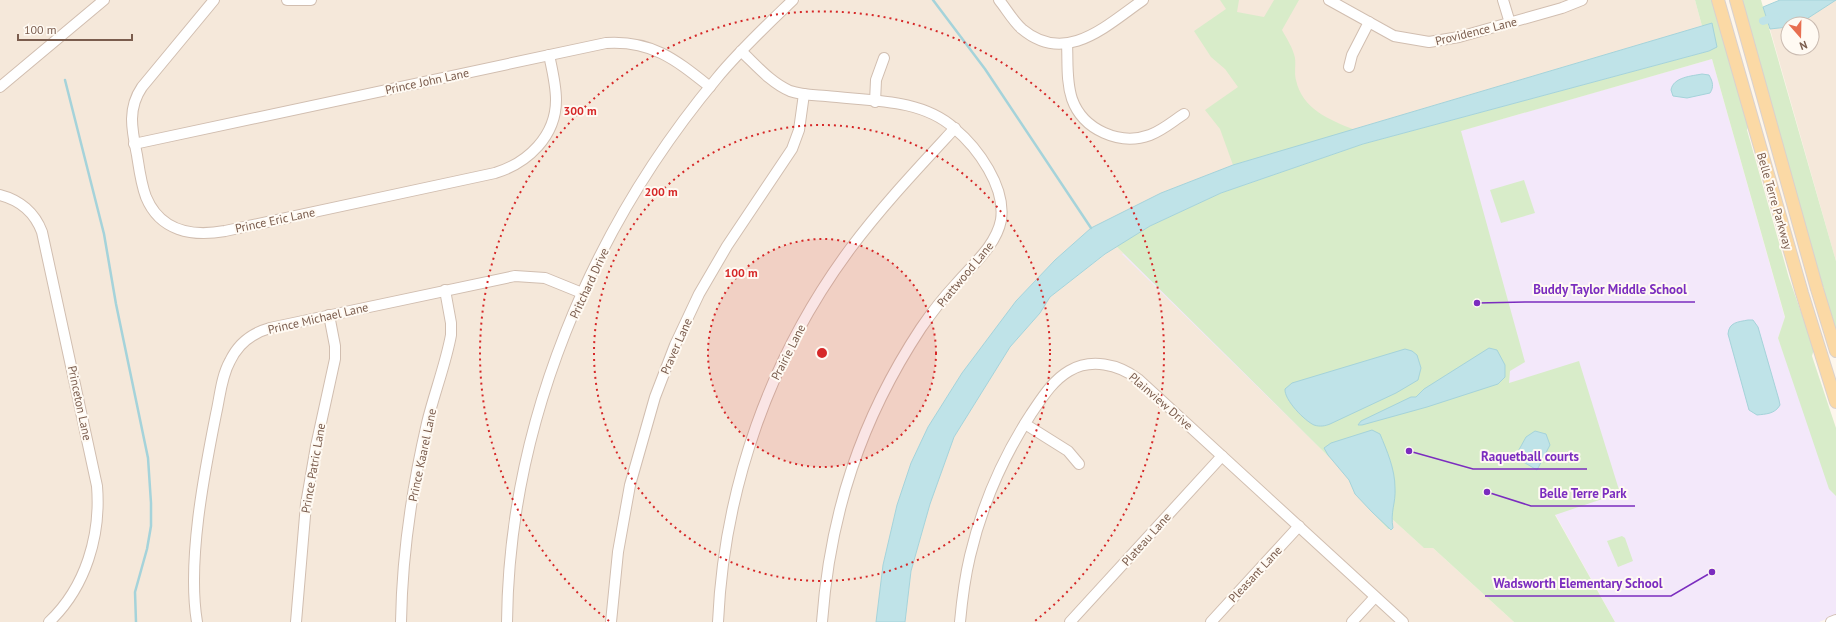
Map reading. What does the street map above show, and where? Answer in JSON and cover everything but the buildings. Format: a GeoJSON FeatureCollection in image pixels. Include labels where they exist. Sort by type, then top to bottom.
{"type":"FeatureCollection","features":[{"type":"Feature","properties":{"kind":"main road","name":"Belle Terre Parkway"},"geometry":{"type":"LineString","coordinates":[[1718,0],[1800,286],[1836,402]]}},
{"type":"Feature","properties":{"kind":"main road","name":"Belle Terre Parkway"},"geometry":{"type":"LineString","coordinates":[[1736,0],[1817,289],[1836,351]]}},
{"type":"Feature","properties":{"kind":"street"},"geometry":{"type":"LineString","coordinates":[[0,87],[104,0]]}},
{"type":"Feature","properties":{"kind":"street","name":"Prince Eric Lane"},"geometry":{"type":"LineString","coordinates":[[214,0],[139,91],[132,116],[134,144],[148,202],[159,216],[172,226],[188,233],[204,234],[256,225],[495,173],[516,165],[532,153],[541,143],[552,119],[556,94],[549,55]]}},
{"type":"Feature","properties":{"kind":"street"},"geometry":{"type":"LineString","coordinates":[[286,0],[311,0]]}},
{"type":"Feature","properties":{"kind":"street","name":"Pritchard Drive"},"geometry":{"type":"LineString","coordinates":[[507,622],[515,526],[534,430],[560,347],[582,293],[624,210],[666,145],[710,87],[741,51],[793,0]]}},
{"type":"Feature","properties":{"kind":"street"},"geometry":{"type":"LineString","coordinates":[[999,0],[1016,23],[1027,33],[1046,42],[1067,44],[1081,41],[1095,35],[1143,0]]}},
{"type":"Feature","properties":{"kind":"street","name":"Providence Lane"},"geometry":{"type":"LineString","coordinates":[[1329,0],[1394,36],[1410,40],[1429,42],[1449,40],[1570,6],[1582,0]]}},
{"type":"Feature","properties":{"kind":"street"},"geometry":{"type":"LineString","coordinates":[[1503,0],[1510,23]]}},
{"type":"Feature","properties":{"kind":"street"},"geometry":{"type":"LineString","coordinates":[[1349,67],[1352,55],[1369,22]]}},
{"type":"Feature","properties":{"kind":"street","name":"Prince John Lane"},"geometry":{"type":"LineString","coordinates":[[134,144],[606,43],[639,45],[652,48],[671,57],[710,87]]}},
{"type":"Feature","properties":{"kind":"street"},"geometry":{"type":"LineString","coordinates":[[1067,44],[1068,74],[1072,98],[1084,119],[1098,130],[1110,136],[1124,138],[1144,137],[1157,132],[1184,114]]}},
{"type":"Feature","properties":{"kind":"street","name":"Prattwood Lane"},"geometry":{"type":"LineString","coordinates":[[741,51],[782,87],[804,94],[914,106],[936,114],[955,128],[968,142],[998,185],[1002,201],[1000,223],[994,239],[937,306],[921,328],[896,369],[871,416],[850,472],[837,516],[829,558],[822,622]]}},
{"type":"Feature","properties":{"kind":"street"},"geometry":{"type":"LineString","coordinates":[[875,102],[876,80],[884,58]]}},
{"type":"Feature","properties":{"kind":"street","name":"Praver Lane"},"geometry":{"type":"LineString","coordinates":[[611,622],[618,552],[627,498],[638,452],[655,397],[675,345],[703,287],[731,239],[792,150],[799,130],[804,94]]}},
{"type":"Feature","properties":{"kind":"street","name":"Prairie Lane"},"geometry":{"type":"LineString","coordinates":[[718,622],[725,547],[738,483],[760,416],[780,366],[813,305],[850,248],[892,198],[955,128]]}},
{"type":"Feature","properties":{"kind":"street","name":"Princeton Lane"},"geometry":{"type":"LineString","coordinates":[[0,195],[16,201],[26,208],[38,222],[42,232],[97,486],[97,521],[88,560],[77,587],[65,604],[49,622]]}},
{"type":"Feature","properties":{"kind":"street","name":"Prince Michael Lane"},"geometry":{"type":"LineString","coordinates":[[197,622],[194,587],[201,507],[213,429],[224,378],[229,363],[240,345],[258,332],[270,328],[508,277],[529,276],[545,278],[582,293]]}},
{"type":"Feature","properties":{"kind":"street","name":"Prince Kaarel Lane"},"geometry":{"type":"LineString","coordinates":[[401,622],[404,561],[415,485],[431,408],[451,335],[451,323],[445,290]]}},
{"type":"Feature","properties":{"kind":"street","name":"Prince Patric Lane"},"geometry":{"type":"LineString","coordinates":[[296,622],[306,504],[316,446],[335,359],[335,346],[329,315]]}},
{"type":"Feature","properties":{"kind":"street","name":"Plainview Drive"},"geometry":{"type":"LineString","coordinates":[[960,622],[966,576],[982,516],[1000,468],[1024,424],[1047,390],[1068,371],[1085,365],[1110,365],[1128,371],[1138,379],[1404,622]]}},
{"type":"Feature","properties":{"kind":"street"},"geometry":{"type":"LineString","coordinates":[[1024,424],[1070,453],[1079,464]]}},
{"type":"Feature","properties":{"kind":"street","name":"Plateau Lane"},"geometry":{"type":"LineString","coordinates":[[1070,622],[1222,456]]}},
{"type":"Feature","properties":{"kind":"street","name":"Pleasant Lane"},"geometry":{"type":"LineString","coordinates":[[1211,622],[1299,526]]}},
{"type":"Feature","properties":{"kind":"street"},"geometry":{"type":"LineString","coordinates":[[1352,622],[1375,596]]}},
{"type":"Feature","properties":{"kind":"street"},"geometry":{"type":"LineString","coordinates":[[1831,622],[1836,620]]}},
{"type":"Feature","properties":{"kind":"shaded area"},"geometry":{"type":"Polygon","coordinates":[[[0,0],[97,0],[0,81],[0,0]]]}},
{"type":"Feature","properties":{"kind":"shaded area"},"geometry":{"type":"Polygon","coordinates":[[[110,0],[788,0],[738,46],[706,83],[661,143],[621,208],[577,290],[536,401],[518,483],[503,622],[0,622],[0,93],[110,0]]]}},
{"type":"Feature","properties":{"kind":"shaded area"},"geometry":{"type":"Polygon","coordinates":[[[800,0],[1695,0],[1702,26],[1233,165],[1161,193],[1091,228],[1055,260],[1016,301],[962,373],[928,427],[911,463],[897,505],[883,565],[876,622],[511,622],[518,532],[526,486],[544,404],[584,294],[628,213],[668,149],[712,89],[744,53],[800,0]]]}},
{"type":"Feature","properties":{"kind":"shaded area"},"geometry":{"type":"Polygon","coordinates":[[[1836,0],[1836,261],[1770,29],[1780,28],[1780,56],[1820,56],[1820,16],[1810,16],[1836,0]]]}},
{"type":"Feature","properties":{"kind":"shaded area"},"geometry":{"type":"Polygon","coordinates":[[[1712,59],[1785,318],[1778,338],[1836,496],[1836,615],[1819,622],[1615,622],[1555,514],[1317,445],[1122,254],[1240,199],[1460,131],[1712,59]]]}},
{"type":"Feature","properties":{"kind":"shaded area"},"geometry":{"type":"Polygon","coordinates":[[[1116,246],[1338,466],[1349,480],[1354,492],[1388,529],[1391,530],[1390,517],[1423,547],[1433,548],[1514,622],[905,622],[911,571],[930,504],[954,437],[1010,347],[1040,313],[1050,297],[1116,246]]]}},
{"type":"Feature","properties":{"kind":"green space"},"geometry":{"type":"Polygon","coordinates":[[[1220,0],[1239,0],[1237,12],[1264,17],[1274,0],[1299,0],[1282,30],[1294,54],[1295,77],[1299,90],[1304,99],[1318,112],[1355,130],[1233,165],[1220,129],[1205,110],[1238,87],[1225,69],[1211,57],[1194,31],[1226,9],[1220,0]]]}},
{"type":"Feature","properties":{"kind":"green space"},"geometry":{"type":"Polygon","coordinates":[[[1695,0],[1714,0],[1749,124],[1747,130],[1789,278],[1814,349],[1812,356],[1836,428],[1836,496],[1829,489],[1778,338],[1785,317],[1712,59],[1461,131],[1525,362],[1510,371],[1509,383],[1579,361],[1620,493],[1555,515],[1615,622],[1514,622],[1433,548],[1424,548],[1391,518],[1393,529],[1388,529],[1355,494],[1349,480],[1338,466],[1116,246],[1150,226],[1221,193],[1363,144],[1709,51],[1711,24],[1702,26],[1695,0]]]}},
{"type":"Feature","properties":{"kind":"green space"},"geometry":{"type":"Polygon","coordinates":[[[1741,0],[1761,0],[1836,261],[1836,332],[1741,0]]]}},
{"type":"Feature","properties":{"kind":"green space"},"geometry":{"type":"Polygon","coordinates":[[[1524,180],[1535,213],[1501,223],[1490,190],[1524,180]]]}},
{"type":"Feature","properties":{"kind":"green space"},"geometry":{"type":"Polygon","coordinates":[[[1622,536],[1625,538],[1633,561],[1618,567],[1607,541],[1622,536]]]}},
{"type":"Feature","properties":{"kind":"water"},"geometry":{"type":"Polygon","coordinates":[[[1780,0],[1836,0],[1811,16],[1780,16],[1780,28],[1770,29],[1763,7],[1780,0]]]}},
{"type":"Feature","properties":{"kind":"water"},"geometry":{"type":"Polygon","coordinates":[[[1712,23],[1717,47],[1709,51],[1363,144],[1221,193],[1150,226],[1105,254],[1050,297],[1040,313],[1010,347],[954,437],[930,504],[911,571],[905,622],[876,622],[883,565],[897,505],[911,463],[928,427],[962,373],[1016,301],[1055,260],[1091,228],[1161,193],[1233,165],[1712,23]]]}},
{"type":"Feature","properties":{"kind":"water"},"geometry":{"type":"Polygon","coordinates":[[[1702,74],[1709,75],[1712,84],[1710,93],[1687,98],[1673,96],[1671,90],[1675,82],[1684,78],[1702,74]]]}},
{"type":"Feature","properties":{"kind":"water"},"geometry":{"type":"Polygon","coordinates":[[[1753,320],[1758,327],[1779,400],[1780,405],[1778,408],[1767,414],[1757,415],[1749,410],[1728,334],[1732,325],[1753,320]]]}},
{"type":"Feature","properties":{"kind":"water"},"geometry":{"type":"Polygon","coordinates":[[[1489,348],[1497,350],[1505,365],[1505,377],[1498,384],[1427,407],[1358,425],[1361,421],[1411,397],[1416,397],[1424,389],[1489,348]]]}},
{"type":"Feature","properties":{"kind":"water"},"geometry":{"type":"Polygon","coordinates":[[[1405,349],[1412,351],[1417,355],[1421,368],[1418,380],[1396,393],[1330,424],[1318,426],[1310,423],[1296,410],[1288,399],[1285,389],[1292,383],[1405,349]]]}},
{"type":"Feature","properties":{"kind":"water"},"geometry":{"type":"Polygon","coordinates":[[[1372,430],[1380,434],[1394,474],[1395,493],[1392,517],[1393,528],[1391,530],[1355,494],[1349,480],[1324,448],[1331,443],[1372,430]]]}},
{"type":"Feature","properties":{"kind":"water"},"geometry":{"type":"Polygon","coordinates":[[[1535,431],[1546,434],[1550,445],[1537,470],[1515,457],[1526,437],[1535,431]]]}},
{"type":"Feature","properties":{"kind":"waterway"},"geometry":{"type":"LineString","coordinates":[[933,0],[985,69],[1091,228]]}},
{"type":"Feature","properties":{"kind":"waterway"},"geometry":{"type":"LineString","coordinates":[[1763,21],[1776,17]]}},
{"type":"Feature","properties":{"kind":"waterway"},"geometry":{"type":"LineString","coordinates":[[65,80],[104,234],[116,304],[148,458],[151,526],[147,549],[135,592],[136,622]]}},
{"type":"Feature","properties":{"kind":"place","name":"Buddy Taylor Middle School"},"geometry":{"type":"Point","coordinates":[1477,303]}},
{"type":"Feature","properties":{"kind":"place","name":"Raquetball courts"},"geometry":{"type":"Point","coordinates":[1409,451]}},
{"type":"Feature","properties":{"kind":"place","name":"Belle Terre Park"},"geometry":{"type":"Point","coordinates":[1487,492]}},
{"type":"Feature","properties":{"kind":"place","name":"Wadsworth Elementary School"},"geometry":{"type":"Point","coordinates":[1712,572]}}]}
